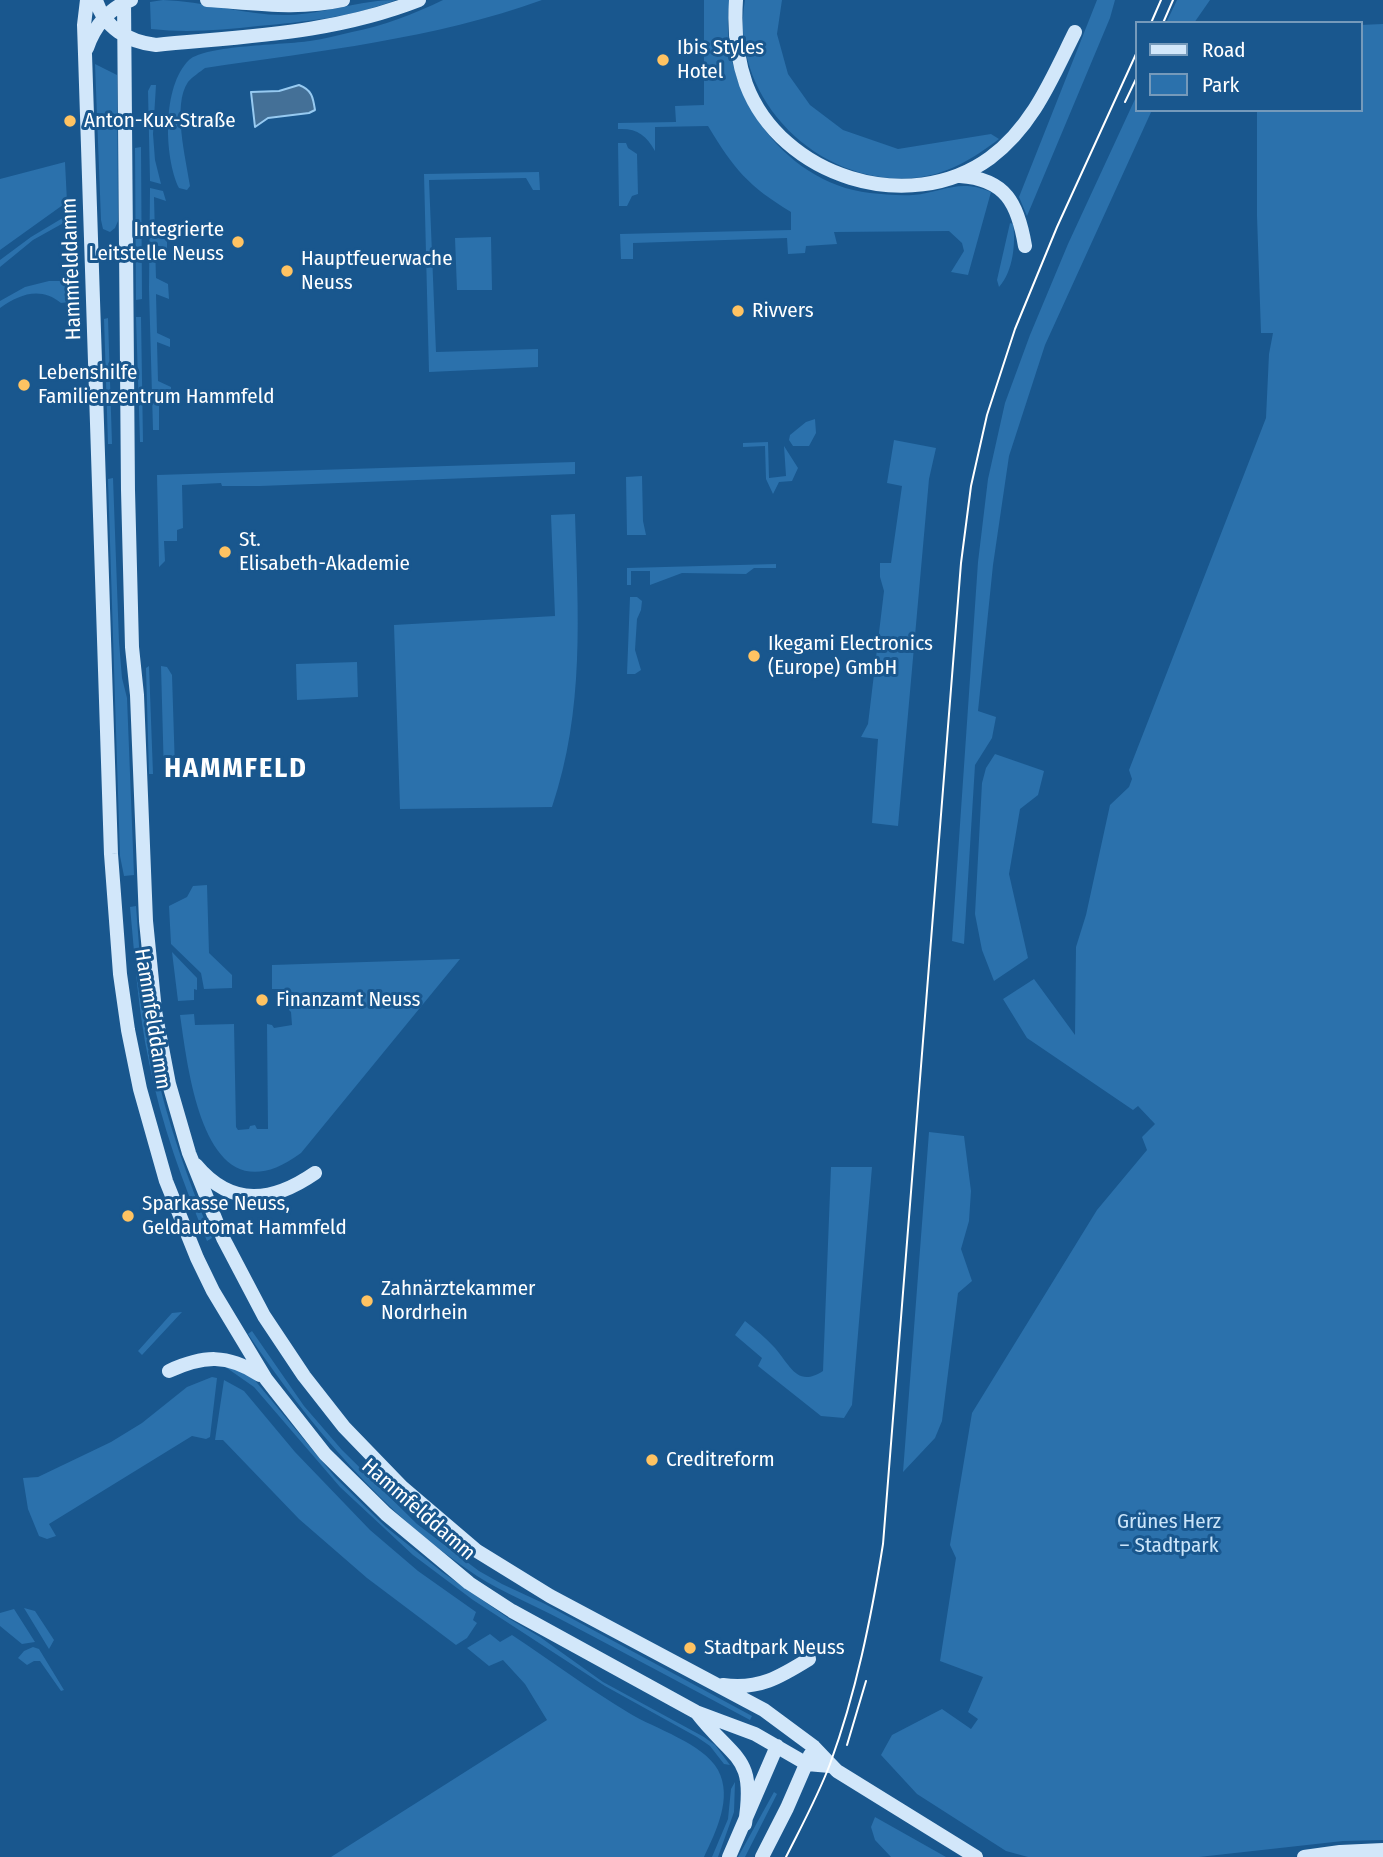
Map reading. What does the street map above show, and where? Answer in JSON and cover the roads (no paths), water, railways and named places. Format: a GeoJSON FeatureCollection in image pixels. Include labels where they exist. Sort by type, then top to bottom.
{"type":"FeatureCollection","features":[{"type":"Feature","properties":{"kind":"main road","name":"Hammfelddamm"},"geometry":{"type":"LineString","coordinates":[[87,0],[84,25],[111,854],[125,1008],[140,1089],[166,1181],[197,1258],[213,1291],[266,1379],[325,1454],[386,1514],[469,1583],[512,1611],[696,1712],[755,1734],[807,1764]]}},
{"type":"Feature","properties":{"kind":"main road"},"geometry":{"type":"LineString","coordinates":[[96,0],[104,18],[125,36],[156,45],[325,28],[385,13],[419,0]]}},
{"type":"Feature","properties":{"kind":"main road"},"geometry":{"type":"LineString","coordinates":[[207,0],[296,6],[343,0]]}},
{"type":"Feature","properties":{"kind":"main road"},"geometry":{"type":"LineString","coordinates":[[736,0],[734,29],[739,60],[747,85],[759,110],[793,148],[830,172],[871,184],[915,185],[958,176],[988,181],[1006,194],[1015,205],[1026,246]]}},
{"type":"Feature","properties":{"kind":"main road","name":"Hammfelddamm"},"geometry":{"type":"LineString","coordinates":[[126,1],[128,490],[132,647],[137,695],[146,921],[155,1011],[167,1072],[189,1153],[223,1238],[264,1316],[304,1376],[344,1427],[402,1487],[477,1551],[550,1596],[710,1684],[764,1710],[814,1747],[830,1766]]}},
{"type":"Feature","properties":{"kind":"main road"},"geometry":{"type":"LineString","coordinates":[[85,54],[90,38],[104,18],[126,1]]}},
{"type":"Feature","properties":{"kind":"main road"},"geometry":{"type":"LineString","coordinates":[[958,176],[989,158],[1017,135],[1037,108],[1075,32]]}},
{"type":"Feature","properties":{"kind":"main road"},"geometry":{"type":"LineString","coordinates":[[126,74],[136,55],[156,45]]}},
{"type":"Feature","properties":{"kind":"main road"},"geometry":{"type":"LineString","coordinates":[[189,1153],[214,1183],[245,1196],[270,1195],[285,1191],[315,1173]]}},
{"type":"Feature","properties":{"kind":"main road"},"geometry":{"type":"LineString","coordinates":[[169,1371],[202,1359],[217,1359],[240,1364],[266,1379]]}},
{"type":"Feature","properties":{"kind":"main road"},"geometry":{"type":"LineString","coordinates":[[710,1684],[739,1688],[761,1685],[809,1659]]}},
{"type":"Feature","properties":{"kind":"main road"},"geometry":{"type":"LineString","coordinates":[[696,1712],[731,1748],[747,1775],[749,1798],[745,1824]]}},
{"type":"Feature","properties":{"kind":"main road"},"geometry":{"type":"LineString","coordinates":[[729,1857],[777,1746]]}},
{"type":"Feature","properties":{"kind":"main road"},"geometry":{"type":"LineString","coordinates":[[762,1857],[814,1747]]}},
{"type":"Feature","properties":{"kind":"main road"},"geometry":{"type":"LineString","coordinates":[[807,1764],[830,1766],[976,1857]]}},
{"type":"Feature","properties":{"kind":"main road"},"geometry":{"type":"LineString","coordinates":[[1306,1857],[1383,1850]]}},
{"type":"Feature","properties":{"kind":"tram line"},"geometry":{"type":"LineString","coordinates":[[1152,21],[1161,0]]}},
{"type":"Feature","properties":{"kind":"tram line"},"geometry":{"type":"LineString","coordinates":[[1164,21],[1173,0]]}},
{"type":"Feature","properties":{"kind":"tram line"},"geometry":{"type":"LineString","coordinates":[[786,1857],[820,1788],[848,1710],[862,1656],[883,1544],[961,563],[971,486],[987,415],[1015,329],[1057,227],[1134,58]]}},
{"type":"Feature","properties":{"kind":"tram line"},"geometry":{"type":"LineString","coordinates":[[1125,102],[1134,83]]}},
{"type":"Feature","properties":{"kind":"tram line"},"geometry":{"type":"LineString","coordinates":[[847,1745],[866,1681]]}},
{"type":"Feature","properties":{"kind":"place","name":"Ibis Styles Hotel"},"geometry":{"type":"Point","coordinates":[663,60]}},
{"type":"Feature","properties":{"kind":"place","name":"Anton-Kux-Straße"},"geometry":{"type":"Point","coordinates":[70,121]}},
{"type":"Feature","properties":{"kind":"place","name":"Integrierte Leitstelle Neuss"},"geometry":{"type":"Point","coordinates":[238,242]}},
{"type":"Feature","properties":{"kind":"place","name":"Hauptfeuerwache Neuss"},"geometry":{"type":"Point","coordinates":[287,271]}},
{"type":"Feature","properties":{"kind":"place","name":"Rivvers"},"geometry":{"type":"Point","coordinates":[738,311]}},
{"type":"Feature","properties":{"kind":"place","name":"Lebenshilfe Familienzentrum Hammfeld"},"geometry":{"type":"Point","coordinates":[24,385]}},
{"type":"Feature","properties":{"kind":"place","name":"St. Elisabeth-Akademie"},"geometry":{"type":"Point","coordinates":[225,552]}},
{"type":"Feature","properties":{"kind":"place","name":"Ikegami Electronics (Europe) GmbH"},"geometry":{"type":"Point","coordinates":[754,656]}},
{"type":"Feature","properties":{"kind":"place","name":"Finanzamt Neuss"},"geometry":{"type":"Point","coordinates":[262,1000]}},
{"type":"Feature","properties":{"kind":"place","name":"Sparkasse Neuss, Geldautomat Hammfeld"},"geometry":{"type":"Point","coordinates":[128,1216]}},
{"type":"Feature","properties":{"kind":"place","name":"Zahnärztekammer Nordrhein"},"geometry":{"type":"Point","coordinates":[367,1301]}},
{"type":"Feature","properties":{"kind":"place","name":"Creditreform"},"geometry":{"type":"Point","coordinates":[652,1460]}},
{"type":"Feature","properties":{"kind":"place","name":"Stadtpark Neuss"},"geometry":{"type":"Point","coordinates":[690,1648]}},
{"type":"Feature","properties":{"kind":"district","name":"HAMMFELD"},"geometry":{"type":"Point","coordinates":[236,769]}},
{"type":"Feature","properties":{"kind":"park label","name":"Grünes Herz – Stadtpark"},"geometry":{"type":"Point","coordinates":[1169,1534]}}]}
